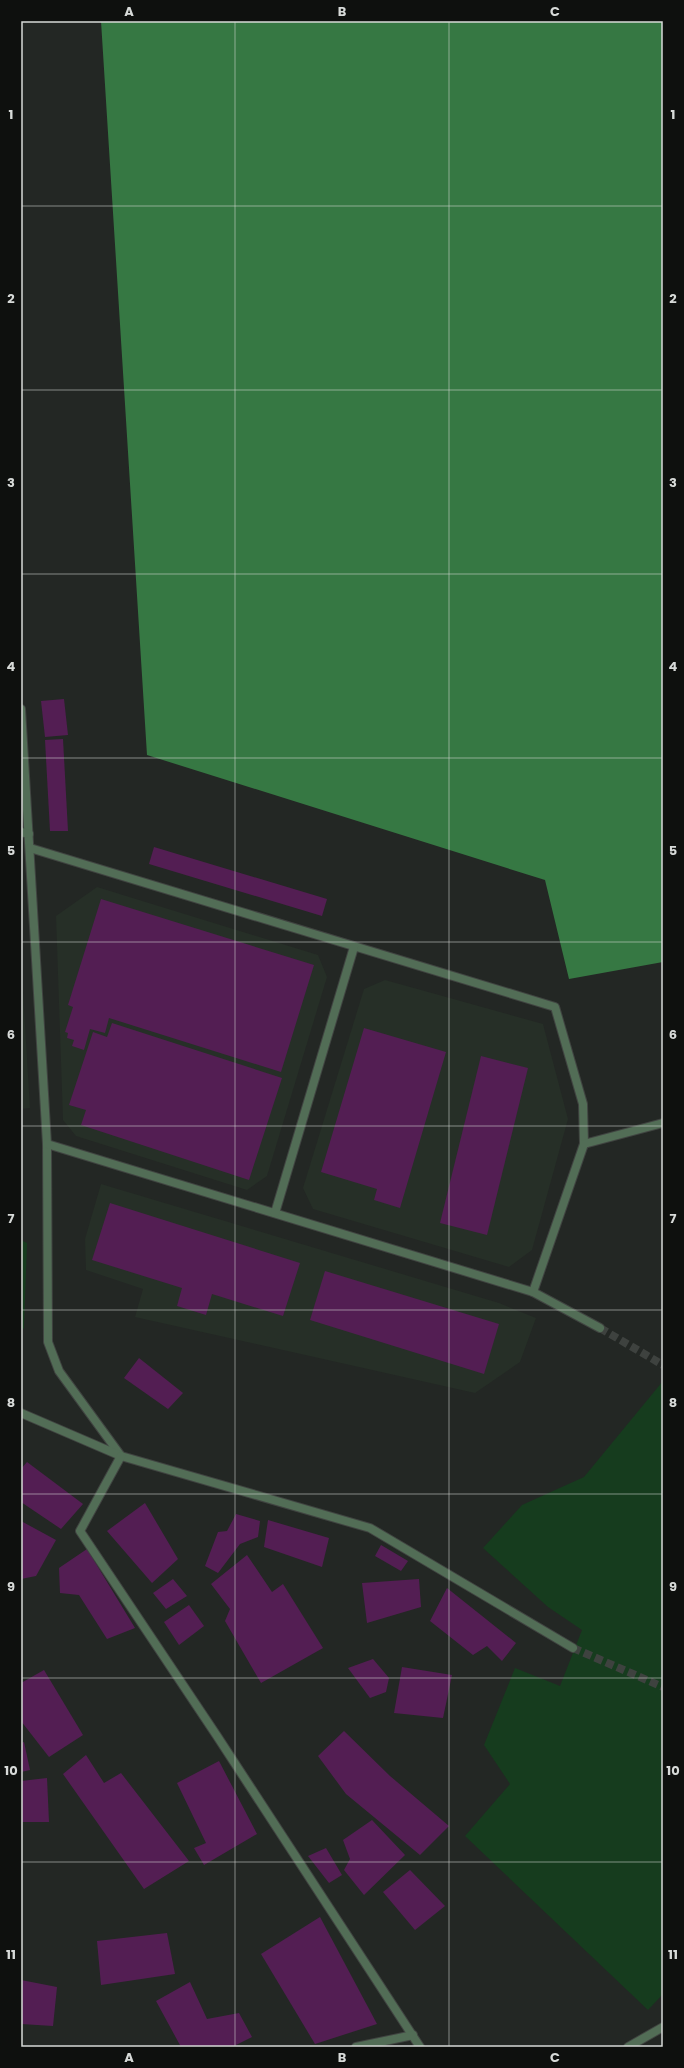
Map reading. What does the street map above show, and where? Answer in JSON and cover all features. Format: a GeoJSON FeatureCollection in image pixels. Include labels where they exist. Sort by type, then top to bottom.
{"type":"FeatureCollection","features":[{"type":"Feature","properties":{"kind":"street"},"geometry":{"type":"LineString","coordinates":[[21,709],[25,833],[30,848],[47,1144],[48,1342],[59,1371],[121,1456]]}},
{"type":"Feature","properties":{"kind":"street"},"geometry":{"type":"LineString","coordinates":[[30,848],[555,1007],[583,1104],[584,1144],[534,1292]]}},
{"type":"Feature","properties":{"kind":"street"},"geometry":{"type":"LineString","coordinates":[[275,1213],[354,946]]}},
{"type":"Feature","properties":{"kind":"street"},"geometry":{"type":"LineString","coordinates":[[584,1144],[663,1123]]}},
{"type":"Feature","properties":{"kind":"street"},"geometry":{"type":"LineString","coordinates":[[47,1144],[534,1292],[600,1328]]}},
{"type":"Feature","properties":{"kind":"street"},"geometry":{"type":"LineString","coordinates":[[21,1414],[121,1456],[370,1528],[573,1648]]}},
{"type":"Feature","properties":{"kind":"street"},"geometry":{"type":"LineString","coordinates":[[121,1456],[80,1531],[217,1736],[420,2047]]}},
{"type":"Feature","properties":{"kind":"street"},"geometry":{"type":"LineString","coordinates":[[628,2047],[663,2027]]}},
{"type":"Feature","properties":{"kind":"street"},"geometry":{"type":"LineString","coordinates":[[356,2047],[413,2035]]}},
{"type":"Feature","properties":{"kind":"shaded area"},"geometry":{"type":"Polygon","coordinates":[[[101,21],[663,21],[663,962],[569,979],[545,880],[147,755],[101,21]]]}},
{"type":"Feature","properties":{"kind":"shaded area"},"geometry":{"type":"Polygon","coordinates":[[[97,887],[318,955],[327,977],[267,1176],[247,1190],[76,1136],[63,1120],[56,916],[97,887]]]}},
{"type":"Feature","properties":{"kind":"shaded area"},"geometry":{"type":"Polygon","coordinates":[[[21,959],[30,1108],[21,1109],[21,959]]]}},
{"type":"Feature","properties":{"kind":"shaded area"},"geometry":{"type":"Polygon","coordinates":[[[385,980],[543,1024],[568,1119],[532,1250],[509,1267],[313,1209],[303,1188],[364,989],[385,980]]]}},
{"type":"Feature","properties":{"kind":"shaded area"},"geometry":{"type":"Polygon","coordinates":[[[101,1184],[499,1303],[536,1318],[520,1362],[475,1393],[135,1317],[143,1289],[86,1270],[85,1239],[101,1184]]]}},
{"type":"Feature","properties":{"kind":"shaded area"},"geometry":{"type":"Polygon","coordinates":[[[21,1240],[27,1243],[24,1329],[21,1327],[21,1240]]]}},
{"type":"Feature","properties":{"kind":"shaded area"},"geometry":{"type":"Polygon","coordinates":[[[663,1381],[663,1994],[648,2010],[465,1836],[510,1784],[484,1745],[515,1668],[560,1686],[582,1630],[548,1607],[483,1548],[522,1505],[584,1477],[663,1381]]]}},
{"type":"Feature","properties":{"kind":"building"},"geometry":{"type":"Polygon","coordinates":[[[64,699],[68,735],[45,737],[41,701],[64,699]]]}},
{"type":"Feature","properties":{"kind":"building"},"geometry":{"type":"Polygon","coordinates":[[[63,739],[68,831],[50,831],[45,740],[63,739]]]}},
{"type":"Feature","properties":{"kind":"building"},"geometry":{"type":"Polygon","coordinates":[[[154,847],[327,899],[322,916],[149,864],[154,847]]]}},
{"type":"Feature","properties":{"kind":"building"},"geometry":{"type":"Polygon","coordinates":[[[101,899],[314,965],[281,1072],[109,1018],[105,1033],[90,1029],[84,1050],[72,1046],[74,1040],[67,1038],[68,1033],[65,1032],[73,1007],[68,1005],[101,899]]]}},
{"type":"Feature","properties":{"kind":"building"},"geometry":{"type":"Polygon","coordinates":[[[112,1023],[282,1078],[249,1180],[81,1125],[86,1110],[69,1105],[93,1032],[107,1037],[112,1023]]]}},
{"type":"Feature","properties":{"kind":"building"},"geometry":{"type":"Polygon","coordinates":[[[364,1028],[446,1052],[400,1208],[374,1200],[377,1189],[321,1172],[364,1028]]]}},
{"type":"Feature","properties":{"kind":"building"},"geometry":{"type":"Polygon","coordinates":[[[481,1056],[528,1068],[487,1235],[440,1223],[481,1056]]]}},
{"type":"Feature","properties":{"kind":"building"},"geometry":{"type":"Polygon","coordinates":[[[110,1203],[300,1263],[283,1316],[212,1294],[206,1315],[177,1306],[182,1288],[92,1260],[110,1203]]]}},
{"type":"Feature","properties":{"kind":"building"},"geometry":{"type":"Polygon","coordinates":[[[325,1271],[499,1324],[484,1374],[310,1320],[325,1271]]]}},
{"type":"Feature","properties":{"kind":"building"},"geometry":{"type":"Polygon","coordinates":[[[139,1358],[183,1393],[168,1409],[124,1378],[139,1358]]]}},
{"type":"Feature","properties":{"kind":"building"},"geometry":{"type":"Polygon","coordinates":[[[27,1462],[83,1504],[61,1529],[21,1502],[21,1469],[27,1462]]]}},
{"type":"Feature","properties":{"kind":"building"},"geometry":{"type":"Polygon","coordinates":[[[145,1503],[178,1559],[152,1583],[107,1531],[145,1503]]]}},
{"type":"Feature","properties":{"kind":"building"},"geometry":{"type":"Polygon","coordinates":[[[236,1514],[260,1521],[258,1537],[240,1544],[218,1573],[205,1566],[218,1532],[227,1531],[236,1514]]]}},
{"type":"Feature","properties":{"kind":"building"},"geometry":{"type":"Polygon","coordinates":[[[268,1520],[329,1538],[322,1567],[264,1547],[268,1520]]]}},
{"type":"Feature","properties":{"kind":"building"},"geometry":{"type":"Polygon","coordinates":[[[21,1521],[56,1540],[36,1576],[21,1579],[21,1521]]]}},
{"type":"Feature","properties":{"kind":"building"},"geometry":{"type":"Polygon","coordinates":[[[381,1545],[408,1561],[401,1571],[375,1556],[381,1545]]]}},
{"type":"Feature","properties":{"kind":"building"},"geometry":{"type":"Polygon","coordinates":[[[87,1549],[135,1628],[107,1639],[79,1595],[60,1593],[59,1568],[87,1549]]]}},
{"type":"Feature","properties":{"kind":"building"},"geometry":{"type":"Polygon","coordinates":[[[247,1555],[272,1592],[283,1584],[323,1648],[261,1683],[225,1621],[230,1609],[211,1584],[247,1555]]]}},
{"type":"Feature","properties":{"kind":"building"},"geometry":{"type":"Polygon","coordinates":[[[173,1579],[187,1596],[166,1609],[153,1593],[173,1579]]]}},
{"type":"Feature","properties":{"kind":"building"},"geometry":{"type":"Polygon","coordinates":[[[419,1579],[421,1607],[367,1623],[362,1583],[419,1579]]]}},
{"type":"Feature","properties":{"kind":"building"},"geometry":{"type":"Polygon","coordinates":[[[447,1588],[516,1643],[502,1661],[487,1646],[473,1655],[430,1621],[447,1588]]]}},
{"type":"Feature","properties":{"kind":"building"},"geometry":{"type":"Polygon","coordinates":[[[189,1605],[204,1626],[179,1645],[164,1622],[189,1605]]]}},
{"type":"Feature","properties":{"kind":"building"},"geometry":{"type":"Polygon","coordinates":[[[373,1659],[389,1678],[386,1692],[370,1698],[348,1668],[373,1659]]]}},
{"type":"Feature","properties":{"kind":"building"},"geometry":{"type":"Polygon","coordinates":[[[402,1667],[452,1675],[443,1718],[394,1713],[402,1667]]]}},
{"type":"Feature","properties":{"kind":"building"},"geometry":{"type":"Polygon","coordinates":[[[44,1670],[83,1735],[49,1757],[21,1721],[21,1683],[44,1670]]]}},
{"type":"Feature","properties":{"kind":"building"},"geometry":{"type":"Polygon","coordinates":[[[344,1731],[390,1776],[449,1826],[420,1855],[346,1794],[318,1756],[344,1731]]]}},
{"type":"Feature","properties":{"kind":"building"},"geometry":{"type":"Polygon","coordinates":[[[24,1742],[30,1770],[21,1772],[21,1743],[24,1742]]]}},
{"type":"Feature","properties":{"kind":"building"},"geometry":{"type":"Polygon","coordinates":[[[86,1755],[104,1783],[121,1773],[189,1861],[144,1889],[63,1774],[86,1755]]]}},
{"type":"Feature","properties":{"kind":"building"},"geometry":{"type":"Polygon","coordinates":[[[219,1761],[257,1834],[204,1865],[194,1848],[206,1843],[177,1783],[219,1761]]]}},
{"type":"Feature","properties":{"kind":"building"},"geometry":{"type":"Polygon","coordinates":[[[47,1778],[49,1822],[21,1822],[21,1781],[47,1778]]]}},
{"type":"Feature","properties":{"kind":"building"},"geometry":{"type":"Polygon","coordinates":[[[372,1820],[405,1855],[364,1895],[344,1870],[350,1859],[343,1840],[372,1820]]]}},
{"type":"Feature","properties":{"kind":"building"},"geometry":{"type":"Polygon","coordinates":[[[326,1848],[342,1875],[329,1883],[308,1856],[326,1848]]]}},
{"type":"Feature","properties":{"kind":"building"},"geometry":{"type":"Polygon","coordinates":[[[410,1870],[445,1906],[415,1930],[383,1892],[410,1870]]]}},
{"type":"Feature","properties":{"kind":"building"},"geometry":{"type":"Polygon","coordinates":[[[320,1917],[377,2024],[315,2044],[261,1954],[320,1917]]]}},
{"type":"Feature","properties":{"kind":"building"},"geometry":{"type":"Polygon","coordinates":[[[167,1933],[175,1974],[101,1985],[97,1941],[167,1933]]]}},
{"type":"Feature","properties":{"kind":"building"},"geometry":{"type":"Polygon","coordinates":[[[21,1980],[57,1987],[53,2026],[21,2024],[21,1980]]]}},
{"type":"Feature","properties":{"kind":"building"},"geometry":{"type":"Polygon","coordinates":[[[190,1982],[207,2019],[239,2013],[252,2037],[232,2047],[181,2047],[156,2001],[190,1982]]]}},
{"type":"Feature","properties":{"kind":"tunnel"},"geometry":{"type":"LineString","coordinates":[[600,1328],[663,1365]]}},
{"type":"Feature","properties":{"kind":"tunnel"},"geometry":{"type":"LineString","coordinates":[[573,1648],[663,1687]]}}]}
